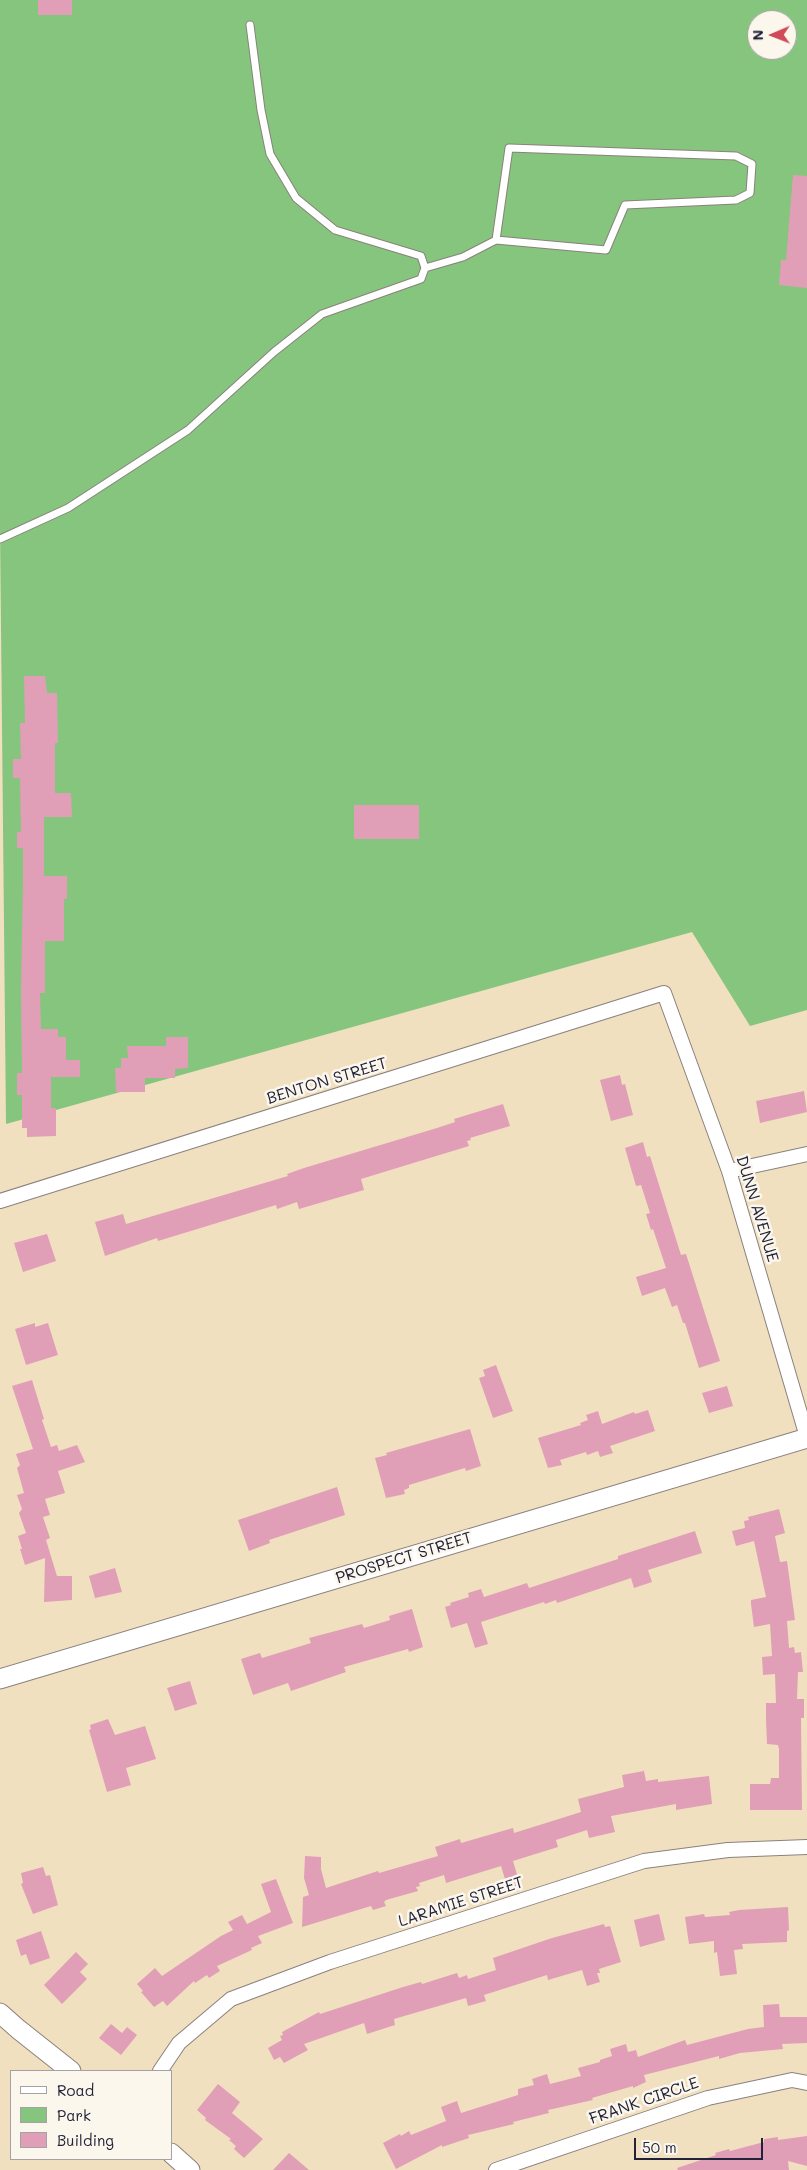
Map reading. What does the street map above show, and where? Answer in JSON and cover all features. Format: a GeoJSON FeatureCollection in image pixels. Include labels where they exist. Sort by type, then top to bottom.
{"type":"FeatureCollection","features":[{"type":"Feature","properties":{"kind":"street","name":"DUNN AVENUE"},"geometry":{"type":"LineString","coordinates":[[664,993],[729,1171],[807,1438]]}},
{"type":"Feature","properties":{"kind":"street","name":"BENTON STREET"},"geometry":{"type":"LineString","coordinates":[[0,1202],[664,993]]}},
{"type":"Feature","properties":{"kind":"street"},"geometry":{"type":"LineString","coordinates":[[729,1171],[807,1154]]}},
{"type":"Feature","properties":{"kind":"street","name":"PROSPECT STREET"},"geometry":{"type":"LineString","coordinates":[[0,1679],[807,1438]]}},
{"type":"Feature","properties":{"kind":"street","name":"LARAMIE STREET"},"geometry":{"type":"LineString","coordinates":[[161,2070],[179,2044],[232,1999],[330,1962],[644,1861],[728,1850],[807,1847]]}},
{"type":"Feature","properties":{"kind":"street"},"geometry":{"type":"LineString","coordinates":[[0,2013],[70,2070]]}},
{"type":"Feature","properties":{"kind":"street","name":"FRANK CIRCLE"},"geometry":{"type":"LineString","coordinates":[[496,2170],[708,2098],[792,2080],[807,2083]]}},
{"type":"Feature","properties":{"kind":"street"},"geometry":{"type":"LineString","coordinates":[[172,2154],[190,2170]]}},
{"type":"Feature","properties":{"kind":"lane"},"geometry":{"type":"LineString","coordinates":[[0,538],[68,508],[188,430],[274,352],[322,314],[421,279],[425,268],[421,256],[335,230],[296,198],[270,154],[261,110],[250,25]]}},
{"type":"Feature","properties":{"kind":"lane"},"geometry":{"type":"LineString","coordinates":[[425,268],[463,257],[496,240],[606,250],[625,206],[736,200],[750,194],[752,164],[736,156],[509,148],[496,240]]}},
{"type":"Feature","properties":{"kind":"green space"},"geometry":{"type":"Polygon","coordinates":[[[0,0],[807,0],[807,1010],[750,1026],[692,932],[6,1124],[0,527],[0,0]]]}},
{"type":"Feature","properties":{"kind":"building"},"geometry":{"type":"Polygon","coordinates":[[[38,0],[72,0],[72,15],[38,15],[38,0]]]}},
{"type":"Feature","properties":{"kind":"building"},"geometry":{"type":"Polygon","coordinates":[[[793,175],[807,176],[807,288],[779,285],[781,260],[786,260],[793,175]]]}},
{"type":"Feature","properties":{"kind":"building"},"geometry":{"type":"Polygon","coordinates":[[[24,676],[45,676],[47,693],[57,693],[58,743],[55,743],[55,793],[71,793],[72,817],[44,817],[44,876],[67,876],[67,899],[64,899],[64,941],[45,941],[45,993],[40,993],[41,1029],[58,1029],[58,1037],[66,1037],[66,1060],[80,1060],[80,1077],[51,1077],[51,1108],[56,1108],[56,1136],[27,1137],[27,1128],[22,1128],[22,1095],[17,1095],[17,1073],[22,1073],[23,848],[17,848],[17,832],[21,832],[20,778],[13,778],[13,759],[21,759],[20,723],[25,723],[24,676]]]}},
{"type":"Feature","properties":{"kind":"building"},"geometry":{"type":"Polygon","coordinates":[[[354,805],[419,805],[419,839],[354,839],[354,805]]]}},
{"type":"Feature","properties":{"kind":"building"},"geometry":{"type":"Polygon","coordinates":[[[166,1037],[188,1037],[188,1068],[175,1069],[175,1078],[145,1078],[145,1092],[116,1092],[115,1068],[121,1068],[121,1058],[128,1058],[127,1046],[166,1046],[166,1037]]]}},
{"type":"Feature","properties":{"kind":"building"},"geometry":{"type":"Polygon","coordinates":[[[620,1075],[622,1085],[625,1084],[633,1115],[611,1121],[600,1080],[620,1075]]]}},
{"type":"Feature","properties":{"kind":"building"},"geometry":{"type":"Polygon","coordinates":[[[804,1091],[807,1112],[760,1123],[756,1101],[804,1091]]]}},
{"type":"Feature","properties":{"kind":"building"},"geometry":{"type":"Polygon","coordinates":[[[503,1104],[510,1126],[470,1138],[471,1140],[467,1141],[469,1146],[361,1179],[364,1190],[299,1209],[297,1202],[277,1209],[276,1205],[158,1241],[157,1238],[105,1256],[95,1222],[123,1214],[126,1224],[288,1176],[287,1174],[304,1168],[437,1128],[455,1122],[454,1119],[503,1104]]]}},
{"type":"Feature","properties":{"kind":"building"},"geometry":{"type":"Polygon","coordinates":[[[643,1142],[647,1157],[650,1156],[681,1255],[686,1254],[720,1361],[699,1368],[685,1323],[683,1323],[677,1305],[672,1307],[665,1288],[642,1296],[636,1277],[666,1268],[646,1214],[650,1213],[641,1185],[636,1186],[625,1148],[643,1142]]]}},
{"type":"Feature","properties":{"kind":"building"},"geometry":{"type":"Polygon","coordinates":[[[47,1234],[56,1261],[23,1272],[14,1243],[47,1234]]]}},
{"type":"Feature","properties":{"kind":"building"},"geometry":{"type":"Polygon","coordinates":[[[35,1323],[35,1327],[48,1323],[58,1355],[26,1365],[15,1329],[35,1323]]]}},
{"type":"Feature","properties":{"kind":"building"},"geometry":{"type":"Polygon","coordinates":[[[496,1365],[513,1411],[493,1418],[479,1378],[485,1376],[483,1370],[496,1365]]]}},
{"type":"Feature","properties":{"kind":"building"},"geometry":{"type":"Polygon","coordinates":[[[32,1380],[51,1447],[57,1445],[59,1451],[77,1445],[85,1462],[58,1471],[65,1493],[45,1499],[50,1515],[43,1517],[50,1538],[46,1540],[57,1576],[72,1576],[72,1600],[44,1602],[45,1558],[25,1565],[20,1549],[22,1549],[18,1536],[26,1533],[19,1513],[22,1509],[17,1495],[24,1493],[17,1468],[20,1465],[16,1454],[33,1449],[12,1386],[32,1380]]]}},
{"type":"Feature","properties":{"kind":"building"},"geometry":{"type":"Polygon","coordinates":[[[727,1386],[733,1406],[709,1413],[702,1393],[727,1386]]]}},
{"type":"Feature","properties":{"kind":"building"},"geometry":{"type":"Polygon","coordinates":[[[648,1410],[655,1431],[610,1446],[613,1453],[600,1457],[598,1451],[587,1455],[586,1452],[560,1460],[562,1465],[548,1468],[538,1438],[581,1425],[580,1423],[588,1420],[586,1415],[598,1411],[602,1424],[634,1412],[635,1414],[648,1410]]]}},
{"type":"Feature","properties":{"kind":"building"},"geometry":{"type":"Polygon","coordinates":[[[470,1429],[481,1466],[466,1471],[465,1468],[409,1485],[409,1488],[404,1490],[405,1494],[386,1498],[375,1458],[387,1455],[386,1453],[470,1429]]]}},
{"type":"Feature","properties":{"kind":"building"},"geometry":{"type":"Polygon","coordinates":[[[337,1487],[345,1515],[269,1540],[270,1543],[249,1551],[238,1520],[337,1487]]]}},
{"type":"Feature","properties":{"kind":"building"},"geometry":{"type":"Polygon","coordinates":[[[779,1509],[785,1533],[775,1536],[780,1562],[787,1561],[795,1620],[787,1621],[789,1648],[794,1647],[795,1653],[801,1652],[803,1672],[798,1672],[797,1699],[804,1699],[804,1718],[801,1718],[802,1810],[750,1810],[750,1784],[770,1784],[771,1778],[779,1778],[779,1749],[778,1745],[767,1744],[766,1719],[766,1703],[776,1703],[775,1674],[763,1675],[762,1657],[772,1656],[770,1624],[754,1627],[751,1600],[766,1597],[754,1541],[736,1546],[732,1531],[745,1528],[744,1521],[749,1520],[748,1517],[779,1509]]]}},
{"type":"Feature","properties":{"kind":"building"},"geometry":{"type":"Polygon","coordinates":[[[695,1531],[702,1553],[648,1570],[652,1582],[634,1588],[631,1578],[557,1603],[556,1600],[545,1604],[544,1602],[481,1622],[488,1644],[475,1648],[467,1623],[451,1628],[445,1607],[451,1605],[450,1603],[469,1597],[468,1593],[481,1589],[484,1597],[527,1583],[529,1588],[695,1531]]]}},
{"type":"Feature","properties":{"kind":"building"},"geometry":{"type":"Polygon","coordinates":[[[115,1568],[122,1592],[95,1598],[89,1576],[115,1568]]]}},
{"type":"Feature","properties":{"kind":"building"},"geometry":{"type":"Polygon","coordinates":[[[412,1609],[423,1647],[409,1652],[408,1649],[344,1667],[346,1672],[291,1691],[288,1683],[253,1695],[241,1659],[260,1653],[262,1658],[311,1643],[309,1638],[362,1624],[364,1628],[390,1620],[389,1616],[412,1609]]]}},
{"type":"Feature","properties":{"kind":"building"},"geometry":{"type":"Polygon","coordinates":[[[190,1681],[197,1704],[175,1711],[167,1688],[190,1681]]]}},
{"type":"Feature","properties":{"kind":"building"},"geometry":{"type":"Polygon","coordinates":[[[108,1719],[115,1735],[145,1726],[156,1759],[126,1768],[131,1785],[107,1792],[89,1730],[91,1729],[90,1725],[108,1719]]]}},
{"type":"Feature","properties":{"kind":"building"},"geometry":{"type":"Polygon","coordinates":[[[644,1771],[646,1781],[658,1779],[658,1782],[709,1776],[712,1804],[676,1810],[676,1804],[611,1816],[615,1832],[589,1838],[587,1830],[556,1840],[558,1847],[513,1861],[521,1888],[509,1892],[501,1866],[446,1883],[444,1875],[419,1883],[420,1886],[416,1887],[418,1891],[386,1900],[384,1902],[386,1906],[373,1910],[371,1906],[302,1927],[303,1897],[309,1895],[304,1878],[305,1856],[321,1857],[321,1869],[326,1888],[378,1871],[379,1873],[438,1856],[435,1847],[460,1839],[461,1843],[513,1828],[514,1833],[581,1812],[578,1799],[624,1787],[622,1775],[644,1771]]]}},
{"type":"Feature","properties":{"kind":"building"},"geometry":{"type":"Polygon","coordinates":[[[43,1867],[46,1876],[50,1875],[58,1905],[33,1914],[21,1884],[23,1883],[21,1873],[43,1867]]]}},
{"type":"Feature","properties":{"kind":"building"},"geometry":{"type":"Polygon","coordinates":[[[276,1879],[293,1923],[258,1936],[262,1943],[251,1948],[252,1950],[217,1966],[220,1971],[209,1978],[207,1975],[195,1983],[194,1981],[167,2006],[163,2001],[154,2007],[141,1992],[143,1991],[137,1984],[155,1968],[162,1976],[233,1930],[228,1922],[242,1915],[247,1924],[271,1912],[261,1884],[276,1879]]]}},
{"type":"Feature","properties":{"kind":"building"},"geometry":{"type":"Polygon","coordinates":[[[788,1907],[789,1930],[787,1931],[787,1942],[742,1944],[743,1949],[734,1950],[737,1974],[720,1976],[717,1952],[714,1953],[714,1941],[689,1944],[685,1917],[704,1914],[705,1917],[730,1915],[729,1912],[739,1910],[788,1907]]]}},
{"type":"Feature","properties":{"kind":"building"},"geometry":{"type":"Polygon","coordinates":[[[659,1914],[665,1940],[640,1947],[634,1920],[659,1914]]]}},
{"type":"Feature","properties":{"kind":"building"},"geometry":{"type":"Polygon","coordinates":[[[604,1924],[605,1927],[610,1926],[621,1962],[599,1969],[600,1973],[597,1973],[600,1982],[587,1986],[582,1970],[548,1980],[547,1975],[484,1995],[486,2001],[468,2006],[466,1998],[394,2019],[395,2025],[367,2034],[364,2023],[304,2044],[308,2050],[284,2063],[280,2057],[274,2060],[268,2048],[282,2040],[280,2036],[283,2035],[282,2032],[319,2012],[320,2014],[403,1987],[421,1982],[422,1984],[457,1973],[459,1978],[467,1975],[468,1979],[496,1970],[493,1958],[552,1938],[604,1924]]]}},
{"type":"Feature","properties":{"kind":"building"},"geometry":{"type":"Polygon","coordinates":[[[41,1931],[50,1958],[30,1965],[26,1954],[21,1956],[16,1940],[41,1931]]]}},
{"type":"Feature","properties":{"kind":"building"},"geometry":{"type":"Polygon","coordinates":[[[76,1952],[88,1964],[80,1972],[87,1979],[62,2004],[44,1985],[76,1952]]]}},
{"type":"Feature","properties":{"kind":"building"},"geometry":{"type":"Polygon","coordinates":[[[779,2004],[780,2017],[807,2017],[807,2043],[782,2044],[783,2049],[740,2053],[719,2059],[719,2056],[644,2075],[646,2082],[633,2088],[633,2086],[592,2098],[593,2100],[548,2110],[549,2113],[513,2122],[514,2124],[468,2135],[469,2138],[442,2147],[442,2145],[396,2169],[383,2143],[400,2134],[401,2136],[409,2131],[411,2135],[446,2121],[441,2107],[457,2101],[461,2113],[518,2095],[518,2089],[534,2085],[532,2079],[547,2074],[550,2084],[581,2076],[578,2068],[600,2062],[600,2060],[612,2056],[610,2049],[626,2044],[628,2052],[636,2050],[638,2057],[685,2040],[687,2045],[748,2029],[764,2027],[763,2005],[779,2004]]]}},
{"type":"Feature","properties":{"kind":"building"},"geometry":{"type":"Polygon","coordinates":[[[111,2024],[122,2033],[127,2027],[137,2035],[121,2055],[99,2038],[111,2024]]]}},
{"type":"Feature","properties":{"kind":"building"},"geometry":{"type":"Polygon","coordinates":[[[218,2084],[240,2102],[232,2113],[263,2139],[244,2158],[234,2149],[236,2146],[229,2140],[231,2139],[205,2120],[206,2118],[197,2110],[218,2084]]]}},
{"type":"Feature","properties":{"kind":"building"},"geometry":{"type":"Polygon","coordinates":[[[807,2136],[807,2166],[788,2161],[789,2170],[678,2170],[677,2168],[716,2155],[715,2153],[764,2142],[764,2139],[778,2137],[778,2140],[807,2136]]]}},
{"type":"Feature","properties":{"kind":"building"},"geometry":{"type":"Polygon","coordinates":[[[289,2153],[309,2170],[273,2170],[289,2153]]]}}]}
